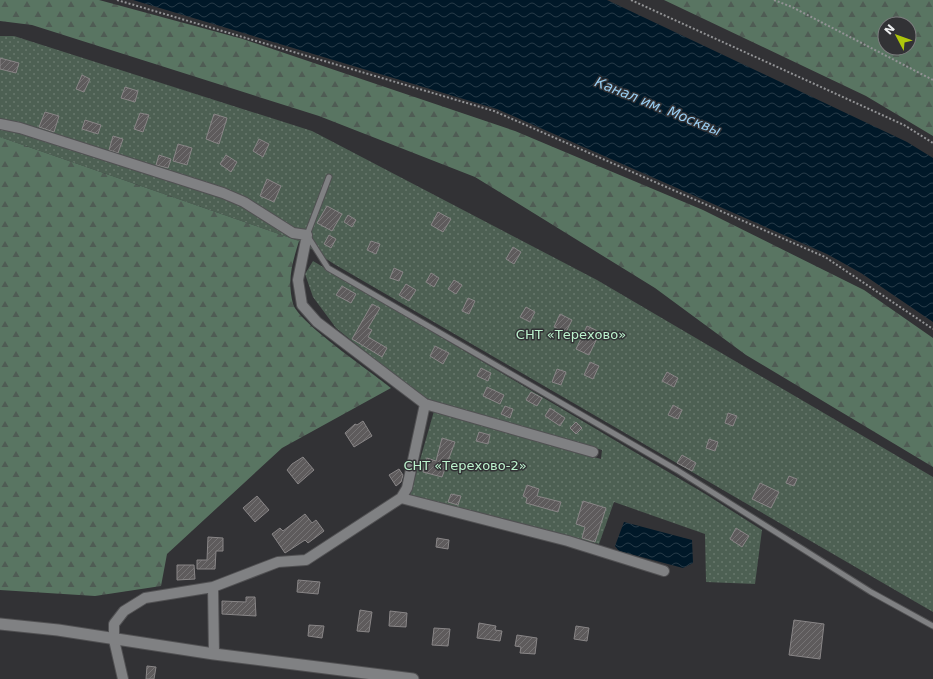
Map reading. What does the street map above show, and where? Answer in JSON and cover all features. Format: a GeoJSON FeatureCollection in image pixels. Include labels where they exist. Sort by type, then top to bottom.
{"type":"FeatureCollection","features":[{"type":"Feature","properties":{"kind":"main road"},"geometry":{"type":"LineString","coordinates":[[0,624],[58,630],[114,640],[214,654],[413,679]]}},
{"type":"Feature","properties":{"kind":"street"},"geometry":{"type":"LineString","coordinates":[[0,124],[20,128],[223,193],[244,202],[293,233],[307,235],[298,280],[302,305],[317,322],[425,404],[593,452]]}},
{"type":"Feature","properties":{"kind":"street"},"geometry":{"type":"LineString","coordinates":[[123,679],[114,640],[114,624],[124,611],[145,598],[213,587],[278,562],[306,560],[402,498],[407,488],[425,404]]}},
{"type":"Feature","properties":{"kind":"street"},"geometry":{"type":"LineString","coordinates":[[402,498],[568,541],[664,571]]}},
{"type":"Feature","properties":{"kind":"street"},"geometry":{"type":"LineString","coordinates":[[213,587],[214,654]]}},
{"type":"Feature","properties":{"kind":"lane"},"geometry":{"type":"LineString","coordinates":[[329,177],[307,235],[328,268],[677,470],[870,592],[933,626]]}},
{"type":"Feature","properties":{"kind":"path"},"geometry":{"type":"LineString","coordinates":[[117,0],[494,111],[825,257],[933,329]]}},
{"type":"Feature","properties":{"kind":"path"},"geometry":{"type":"LineString","coordinates":[[631,0],[904,125],[933,143]]}},
{"type":"Feature","properties":{"kind":"path"},"geometry":{"type":"LineString","coordinates":[[774,0],[792,6],[933,80]]}},
{"type":"Feature","properties":{"kind":"green space"},"geometry":{"type":"Polygon","coordinates":[[[0,0],[99,0],[243,39],[515,131],[703,210],[864,290],[933,338],[933,467],[746,355],[655,288],[475,177],[319,116],[32,25],[0,21],[0,0]]]}},
{"type":"Feature","properties":{"kind":"green space"},"geometry":{"type":"Polygon","coordinates":[[[664,0],[933,0],[933,136],[866,96],[664,0]]]}},
{"type":"Feature","properties":{"kind":"green space","name":"СНТ «Терехово»"},"geometry":{"type":"Polygon","coordinates":[[[0,36],[14,36],[312,131],[597,280],[933,477],[933,612],[334,264],[299,241],[0,137],[0,36]]]}},
{"type":"Feature","properties":{"kind":"green space"},"geometry":{"type":"Polygon","coordinates":[[[0,137],[299,241],[292,265],[290,280],[293,304],[298,312],[322,335],[391,388],[282,448],[167,554],[161,586],[95,596],[0,590],[0,137]]]}},
{"type":"Feature","properties":{"kind":"green space","name":"СНТ «Терехово-2»"},"geometry":{"type":"Polygon","coordinates":[[[313,261],[707,495],[762,530],[755,584],[706,582],[705,534],[614,502],[599,544],[410,495],[434,411],[601,459],[602,450],[450,407],[420,396],[336,328],[313,297],[305,274],[313,261]]]}},
{"type":"Feature","properties":{"kind":"water","name":"Канал им. Москвы"},"geometry":{"type":"Polygon","coordinates":[[[133,0],[607,0],[907,142],[933,158],[933,322],[861,273],[827,254],[497,109],[133,0]]]}},
{"type":"Feature","properties":{"kind":"water"},"geometry":{"type":"Polygon","coordinates":[[[624,522],[692,540],[693,563],[683,568],[619,551],[615,546],[624,522]]]}},
{"type":"Feature","properties":{"kind":"building"},"geometry":{"type":"Polygon","coordinates":[[[0,58],[19,63],[16,73],[0,69],[0,58]]]}},
{"type":"Feature","properties":{"kind":"building"},"geometry":{"type":"Polygon","coordinates":[[[82,75],[90,79],[84,92],[76,89],[82,75]]]}},
{"type":"Feature","properties":{"kind":"building"},"geometry":{"type":"Polygon","coordinates":[[[125,87],[138,91],[135,102],[121,98],[125,87]]]}},
{"type":"Feature","properties":{"kind":"building"},"geometry":{"type":"Polygon","coordinates":[[[45,112],[59,116],[54,132],[39,127],[45,112]]]}},
{"type":"Feature","properties":{"kind":"building"},"geometry":{"type":"Polygon","coordinates":[[[140,113],[149,115],[143,132],[134,129],[140,113]]]}},
{"type":"Feature","properties":{"kind":"building"},"geometry":{"type":"Polygon","coordinates":[[[214,114],[227,118],[219,144],[206,139],[214,114]]]}},
{"type":"Feature","properties":{"kind":"building"},"geometry":{"type":"Polygon","coordinates":[[[85,120],[101,125],[98,134],[82,129],[85,120]]]}},
{"type":"Feature","properties":{"kind":"building"},"geometry":{"type":"Polygon","coordinates":[[[113,136],[123,139],[118,153],[109,150],[113,136]]]}},
{"type":"Feature","properties":{"kind":"building"},"geometry":{"type":"Polygon","coordinates":[[[259,139],[269,144],[263,157],[253,151],[259,139]]]}},
{"type":"Feature","properties":{"kind":"building"},"geometry":{"type":"Polygon","coordinates":[[[178,144],[192,148],[187,165],[173,161],[178,144]]]}},
{"type":"Feature","properties":{"kind":"building"},"geometry":{"type":"Polygon","coordinates":[[[159,155],[171,159],[168,168],[156,165],[159,155]]]}},
{"type":"Feature","properties":{"kind":"building"},"geometry":{"type":"Polygon","coordinates":[[[226,155],[237,162],[231,172],[220,164],[226,155]]]}},
{"type":"Feature","properties":{"kind":"building"},"geometry":{"type":"Polygon","coordinates":[[[267,179],[281,186],[274,202],[260,196],[267,179]]]}},
{"type":"Feature","properties":{"kind":"building"},"geometry":{"type":"Polygon","coordinates":[[[327,206],[342,214],[332,231],[317,223],[327,206]]]}},
{"type":"Feature","properties":{"kind":"building"},"geometry":{"type":"Polygon","coordinates":[[[438,212],[451,219],[443,232],[431,225],[438,212]]]}},
{"type":"Feature","properties":{"kind":"building"},"geometry":{"type":"Polygon","coordinates":[[[348,215],[356,220],[352,227],[344,222],[348,215]]]}},
{"type":"Feature","properties":{"kind":"building"},"geometry":{"type":"Polygon","coordinates":[[[329,235],[336,239],[331,248],[324,244],[329,235]]]}},
{"type":"Feature","properties":{"kind":"building"},"geometry":{"type":"Polygon","coordinates":[[[371,241],[380,244],[376,254],[367,250],[371,241]]]}},
{"type":"Feature","properties":{"kind":"building"},"geometry":{"type":"Polygon","coordinates":[[[513,247],[521,252],[514,264],[506,259],[513,247]]]}},
{"type":"Feature","properties":{"kind":"building"},"geometry":{"type":"Polygon","coordinates":[[[394,268],[403,272],[399,281],[390,278],[394,268]]]}},
{"type":"Feature","properties":{"kind":"building"},"geometry":{"type":"Polygon","coordinates":[[[431,273],[439,278],[434,287],[426,282],[431,273]]]}},
{"type":"Feature","properties":{"kind":"building"},"geometry":{"type":"Polygon","coordinates":[[[454,280],[462,285],[456,294],[448,289],[454,280]]]}},
{"type":"Feature","properties":{"kind":"building"},"geometry":{"type":"Polygon","coordinates":[[[406,284],[416,290],[409,301],[399,295],[406,284]]]}},
{"type":"Feature","properties":{"kind":"building"},"geometry":{"type":"Polygon","coordinates":[[[342,286],[356,294],[351,303],[336,295],[342,286]]]}},
{"type":"Feature","properties":{"kind":"building"},"geometry":{"type":"Polygon","coordinates":[[[468,298],[475,301],[469,314],[462,311],[468,298]]]}},
{"type":"Feature","properties":{"kind":"building"},"geometry":{"type":"Polygon","coordinates":[[[372,304],[380,308],[368,328],[372,330],[368,337],[387,348],[382,357],[352,339],[372,304]]]}},
{"type":"Feature","properties":{"kind":"building"},"geometry":{"type":"Polygon","coordinates":[[[526,307],[535,312],[530,322],[520,317],[526,307]]]}},
{"type":"Feature","properties":{"kind":"building"},"geometry":{"type":"Polygon","coordinates":[[[560,314],[572,320],[566,332],[554,327],[560,314]]]}},
{"type":"Feature","properties":{"kind":"building"},"geometry":{"type":"Polygon","coordinates":[[[587,326],[600,332],[589,355],[576,349],[587,326]]]}},
{"type":"Feature","properties":{"kind":"building"},"geometry":{"type":"Polygon","coordinates":[[[435,346],[449,353],[443,364],[430,356],[435,346]]]}},
{"type":"Feature","properties":{"kind":"building"},"geometry":{"type":"Polygon","coordinates":[[[590,362],[599,366],[593,379],[584,375],[590,362]]]}},
{"type":"Feature","properties":{"kind":"building"},"geometry":{"type":"Polygon","coordinates":[[[481,368],[491,373],[488,381],[477,376],[481,368]]]}},
{"type":"Feature","properties":{"kind":"building"},"geometry":{"type":"Polygon","coordinates":[[[557,369],[566,372],[561,385],[552,382],[557,369]]]}},
{"type":"Feature","properties":{"kind":"building"},"geometry":{"type":"Polygon","coordinates":[[[667,372],[678,378],[674,387],[662,381],[667,372]]]}},
{"type":"Feature","properties":{"kind":"building"},"geometry":{"type":"Polygon","coordinates":[[[487,387],[504,395],[500,404],[483,396],[487,387]]]}},
{"type":"Feature","properties":{"kind":"building"},"geometry":{"type":"Polygon","coordinates":[[[531,392],[542,398],[537,406],[526,400],[531,392]]]}},
{"type":"Feature","properties":{"kind":"building"},"geometry":{"type":"Polygon","coordinates":[[[673,405],[682,410],[678,419],[668,415],[673,405]]]}},
{"type":"Feature","properties":{"kind":"building"},"geometry":{"type":"Polygon","coordinates":[[[505,406],[513,409],[510,418],[501,414],[505,406]]]}},
{"type":"Feature","properties":{"kind":"building"},"geometry":{"type":"Polygon","coordinates":[[[550,408],[565,418],[560,426],[545,416],[550,408]]]}},
{"type":"Feature","properties":{"kind":"building"},"geometry":{"type":"Polygon","coordinates":[[[728,413],[737,416],[733,426],[725,423],[728,413]]]}},
{"type":"Feature","properties":{"kind":"building"},"geometry":{"type":"Polygon","coordinates":[[[363,421],[372,436],[354,447],[345,433],[355,424],[357,425],[363,421]]]}},
{"type":"Feature","properties":{"kind":"building"},"geometry":{"type":"Polygon","coordinates":[[[576,422],[582,428],[576,434],[570,428],[576,422]]]}},
{"type":"Feature","properties":{"kind":"building"},"geometry":{"type":"Polygon","coordinates":[[[479,432],[490,435],[488,444],[476,441],[479,432]]]}},
{"type":"Feature","properties":{"kind":"building"},"geometry":{"type":"Polygon","coordinates":[[[442,438],[455,442],[442,477],[423,472],[427,458],[436,461],[442,438]]]}},
{"type":"Feature","properties":{"kind":"building"},"geometry":{"type":"Polygon","coordinates":[[[709,439],[718,442],[715,451],[706,448],[709,439]]]}},
{"type":"Feature","properties":{"kind":"building"},"geometry":{"type":"Polygon","coordinates":[[[682,455],[696,463],[692,471],[677,463],[682,455]]]}},
{"type":"Feature","properties":{"kind":"building"},"geometry":{"type":"Polygon","coordinates":[[[303,457],[314,470],[298,484],[287,470],[292,464],[303,457]]]}},
{"type":"Feature","properties":{"kind":"building"},"geometry":{"type":"Polygon","coordinates":[[[399,469],[403,475],[401,482],[396,486],[389,475],[399,469]]]}},
{"type":"Feature","properties":{"kind":"building"},"geometry":{"type":"Polygon","coordinates":[[[789,476],[797,479],[794,486],[786,483],[789,476]]]}},
{"type":"Feature","properties":{"kind":"building"},"geometry":{"type":"Polygon","coordinates":[[[760,483],[779,492],[771,508],[752,499],[760,483]]]}},
{"type":"Feature","properties":{"kind":"building"},"geometry":{"type":"Polygon","coordinates":[[[527,485],[539,489],[537,496],[561,502],[558,512],[526,503],[527,498],[523,496],[527,485]]]}},
{"type":"Feature","properties":{"kind":"building"},"geometry":{"type":"Polygon","coordinates":[[[451,494],[461,496],[458,505],[448,502],[451,494]]]}},
{"type":"Feature","properties":{"kind":"building"},"geometry":{"type":"Polygon","coordinates":[[[257,496],[269,510],[255,522],[243,508],[257,496]]]}},
{"type":"Feature","properties":{"kind":"building"},"geometry":{"type":"Polygon","coordinates":[[[583,501],[606,508],[595,542],[582,538],[585,527],[576,524],[583,501]]]}},
{"type":"Feature","properties":{"kind":"building"},"geometry":{"type":"Polygon","coordinates":[[[305,514],[312,523],[316,520],[324,531],[308,543],[305,540],[285,553],[272,534],[280,528],[283,531],[305,514]]]}},
{"type":"Feature","properties":{"kind":"building"},"geometry":{"type":"Polygon","coordinates":[[[736,528],[749,536],[742,547],[730,539],[736,528]]]}},
{"type":"Feature","properties":{"kind":"building"},"geometry":{"type":"Polygon","coordinates":[[[208,537],[223,538],[223,551],[216,551],[215,569],[197,569],[197,560],[207,560],[208,537]]]}},
{"type":"Feature","properties":{"kind":"building"},"geometry":{"type":"Polygon","coordinates":[[[437,538],[449,540],[448,549],[436,547],[437,538]]]}},
{"type":"Feature","properties":{"kind":"building"},"geometry":{"type":"Polygon","coordinates":[[[177,565],[194,565],[195,579],[177,580],[177,565]]]}},
{"type":"Feature","properties":{"kind":"building"},"geometry":{"type":"Polygon","coordinates":[[[298,580],[320,582],[318,594],[297,592],[298,580]]]}},
{"type":"Feature","properties":{"kind":"building"},"geometry":{"type":"Polygon","coordinates":[[[246,597],[255,597],[256,616],[222,614],[222,601],[246,602],[246,597]]]}},
{"type":"Feature","properties":{"kind":"building"},"geometry":{"type":"Polygon","coordinates":[[[360,610],[372,612],[369,632],[357,631],[360,610]]]}},
{"type":"Feature","properties":{"kind":"building"},"geometry":{"type":"Polygon","coordinates":[[[390,611],[407,613],[406,627],[389,626],[390,611]]]}},
{"type":"Feature","properties":{"kind":"building"},"geometry":{"type":"Polygon","coordinates":[[[794,620],[824,624],[820,659],[789,655],[794,620]]]}},
{"type":"Feature","properties":{"kind":"building"},"geometry":{"type":"Polygon","coordinates":[[[479,623],[496,626],[495,630],[502,631],[500,641],[477,638],[479,623]]]}},
{"type":"Feature","properties":{"kind":"building"},"geometry":{"type":"Polygon","coordinates":[[[309,625],[324,626],[322,638],[308,636],[309,625]]]}},
{"type":"Feature","properties":{"kind":"building"},"geometry":{"type":"Polygon","coordinates":[[[576,626],[589,628],[587,641],[574,639],[576,626]]]}},
{"type":"Feature","properties":{"kind":"building"},"geometry":{"type":"Polygon","coordinates":[[[434,628],[450,629],[448,646],[432,645],[434,628]]]}},
{"type":"Feature","properties":{"kind":"building"},"geometry":{"type":"Polygon","coordinates":[[[517,635],[537,638],[535,654],[520,653],[521,647],[515,646],[517,635]]]}},
{"type":"Feature","properties":{"kind":"building"},"geometry":{"type":"Polygon","coordinates":[[[147,666],[156,667],[154,679],[146,679],[147,666]]]}}]}
